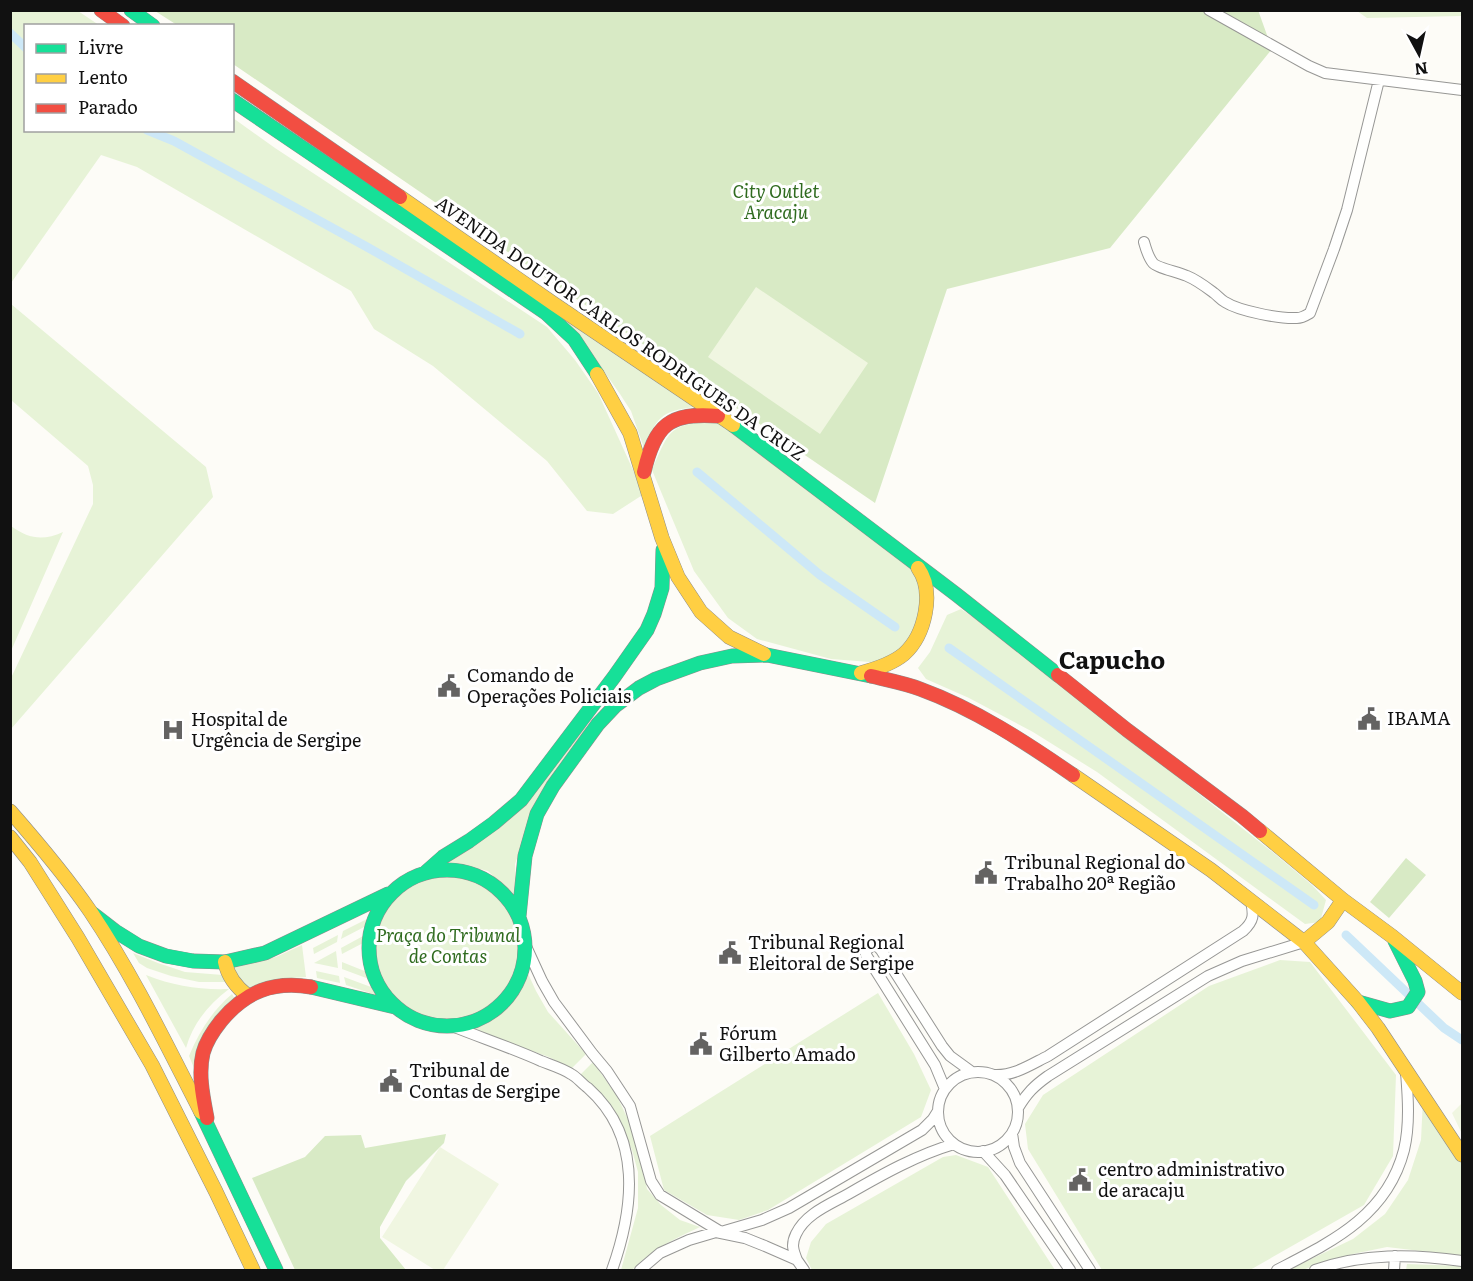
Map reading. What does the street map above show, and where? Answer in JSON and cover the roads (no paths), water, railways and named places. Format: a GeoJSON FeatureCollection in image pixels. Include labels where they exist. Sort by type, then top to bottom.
{"type":"FeatureCollection","features":[{"type":"Feature","properties":{"kind":"main road"},"geometry":{"type":"LineString","coordinates":[[101,10],[120,24]]}},
{"type":"Feature","properties":{"kind":"main road"},"geometry":{"type":"LineString","coordinates":[[131,10],[150,24]]}},
{"type":"Feature","properties":{"kind":"main road","name":"AVENIDA DOUTOR CARLOS RODRIGUES DA CRUZ"},"geometry":{"type":"LineString","coordinates":[[234,82],[554,304],[721,416],[966,602],[1127,730],[1242,816],[1343,900],[1462,993]]}},
{"type":"Feature","properties":{"kind":"main road","name":"AVENIDA DOUTOR CARLOS RODRIGUES DA CRUZ"},"geometry":{"type":"LineString","coordinates":[[234,101],[546,313],[574,339],[591,363],[630,433],[662,538]]}},
{"type":"Feature","properties":{"kind":"main road"},"geometry":{"type":"LineString","coordinates":[[643,474],[651,444],[667,423],[701,413],[721,416]]}},
{"type":"Feature","properties":{"kind":"main road"},"geometry":{"type":"LineString","coordinates":[[662,538],[678,577],[701,612],[729,637],[767,655]]}},
{"type":"Feature","properties":{"kind":"main road"},"geometry":{"type":"LineString","coordinates":[[425,873],[443,857],[494,823],[521,800],[634,649],[647,630],[662,588],[662,538]]}},
{"type":"Feature","properties":{"kind":"main road"},"geometry":{"type":"LineString","coordinates":[[858,673],[876,669],[897,660],[915,642],[923,623],[927,595],[924,577],[916,565]]}},
{"type":"Feature","properties":{"kind":"main road"},"geometry":{"type":"LineString","coordinates":[[391,893],[379,908],[370,928],[368,946],[370,965],[380,989],[404,1014],[426,1023],[452,1026],[479,1019],[507,998],[514,988],[524,963],[525,944],[519,916],[525,856],[537,814],[552,786],[598,724],[615,706],[639,688],[656,679],[700,663],[732,656],[767,655],[858,673],[918,688],[964,707],[1047,756],[1210,870],[1304,942],[1378,1028],[1462,1155]]}},
{"type":"Feature","properties":{"kind":"main road"},"geometry":{"type":"LineString","coordinates":[[585,716],[598,724]]}},
{"type":"Feature","properties":{"kind":"main road"},"geometry":{"type":"LineString","coordinates":[[11,811],[54,862],[90,911],[128,973],[209,1127],[276,1270]]}},
{"type":"Feature","properties":{"kind":"main road"},"geometry":{"type":"LineString","coordinates":[[10,837],[30,862],[78,938],[152,1065],[216,1192],[252,1270]]}},
{"type":"Feature","properties":{"kind":"main road"},"geometry":{"type":"LineString","coordinates":[[90,911],[139,946],[166,956],[194,961],[225,962],[265,952],[391,893],[408,880],[438,870],[453,870],[485,879],[508,899],[519,916]]}},
{"type":"Feature","properties":{"kind":"main road"},"geometry":{"type":"LineString","coordinates":[[1304,942],[1328,922],[1343,900]]}},
{"type":"Feature","properties":{"kind":"main road"},"geometry":{"type":"LineString","coordinates":[[1358,1002],[1390,1011],[1408,1007],[1418,992],[1415,981],[1393,937]]}},
{"type":"Feature","properties":{"kind":"main road"},"geometry":{"type":"LineString","coordinates":[[225,962],[226,970],[236,986],[248,996]]}},
{"type":"Feature","properties":{"kind":"main road"},"geometry":{"type":"LineString","coordinates":[[209,1127],[202,1090],[201,1073],[204,1053],[208,1040],[217,1027],[238,1003],[248,996],[259,990],[294,985],[314,987],[395,1007]]}},
{"type":"Feature","properties":{"kind":"street"},"geometry":{"type":"LineString","coordinates":[[1209,10],[1317,70],[1333,75],[1462,90]]}},
{"type":"Feature","properties":{"kind":"street"},"geometry":{"type":"LineString","coordinates":[[1144,242],[1155,265],[1195,280],[1225,303],[1271,316],[1295,318],[1310,313],[1347,210],[1379,81]]}},
{"type":"Feature","properties":{"kind":"street"},"geometry":{"type":"LineString","coordinates":[[994,1075],[1006,1083],[1014,1095],[1018,1108],[1017,1121],[1012,1133],[994,1148],[973,1152],[963,1149],[945,1135],[939,1124],[940,1100],[952,1081],[972,1072],[1005,1076],[1048,1056],[1243,931],[1250,925],[1252,919],[1251,900]]}},
{"type":"Feature","properties":{"kind":"street"},"geometry":{"type":"LineString","coordinates":[[1018,1108],[1026,1094],[1048,1076],[1208,976],[1242,961],[1304,942]]}},
{"type":"Feature","properties":{"kind":"street"},"geometry":{"type":"LineString","coordinates":[[525,944],[554,1002],[607,1071],[630,1106],[651,1181],[660,1195],[722,1232],[762,1220],[789,1208],[922,1131],[938,1111]]}},
{"type":"Feature","properties":{"kind":"street"},"geometry":{"type":"LineString","coordinates":[[945,1089],[935,1065],[866,955],[869,947],[877,946],[881,950],[942,1046],[950,1056],[972,1072]]}},
{"type":"Feature","properties":{"kind":"street"},"geometry":{"type":"LineString","coordinates":[[452,1026],[572,1074],[598,1097],[613,1119],[624,1147],[630,1192],[627,1220],[612,1270]]}},
{"type":"Feature","properties":{"kind":"street"},"geometry":{"type":"LineString","coordinates":[[1277,1270],[1339,1236],[1357,1223],[1383,1196],[1394,1178],[1404,1150],[1408,1105],[1406,1068]]}},
{"type":"Feature","properties":{"kind":"street"},"geometry":{"type":"LineString","coordinates":[[1012,1133],[1020,1163],[1090,1270]]}},
{"type":"Feature","properties":{"kind":"street"},"geometry":{"type":"LineString","coordinates":[[804,1270],[796,1260],[791,1245],[802,1225],[814,1213],[915,1158],[954,1144]]}},
{"type":"Feature","properties":{"kind":"street"},"geometry":{"type":"LineString","coordinates":[[983,1151],[1005,1174],[1070,1270]]}},
{"type":"Feature","properties":{"kind":"street"},"geometry":{"type":"LineString","coordinates":[[640,1270],[660,1253],[674,1246],[716,1232],[745,1238],[796,1260]]}},
{"type":"Feature","properties":{"kind":"street"},"geometry":{"type":"LineString","coordinates":[[1394,1270],[1395,1256]]}},
{"type":"Feature","properties":{"kind":"street"},"geometry":{"type":"LineString","coordinates":[[1315,1270],[1342,1262],[1376,1257],[1430,1257],[1462,1261]]}},
{"type":"Feature","properties":{"kind":"waterway"},"geometry":{"type":"LineString","coordinates":[[10,33],[24,46]]}},
{"type":"Feature","properties":{"kind":"waterway"},"geometry":{"type":"LineString","coordinates":[[152,132],[174,141],[520,334]]}},
{"type":"Feature","properties":{"kind":"waterway"},"geometry":{"type":"LineString","coordinates":[[697,472],[820,575],[895,627]]}},
{"type":"Feature","properties":{"kind":"waterway"},"geometry":{"type":"LineString","coordinates":[[949,648],[1314,905]]}},
{"type":"Feature","properties":{"kind":"waterway"},"geometry":{"type":"LineString","coordinates":[[1346,935],[1444,1028],[1462,1040]]}},
{"type":"Feature","properties":{"kind":"place","name":"Comando de Operações Policiais"},"geometry":{"type":"Point","coordinates":[449,686]}},
{"type":"Feature","properties":{"kind":"place","name":"IBAMA"},"geometry":{"type":"Point","coordinates":[1369,719]}},
{"type":"Feature","properties":{"kind":"place","name":"Hospital de Urgência de Sergipe"},"geometry":{"type":"Point","coordinates":[173,730]}},
{"type":"Feature","properties":{"kind":"place","name":"Tribunal Regional do Trabalho 20ª Região"},"geometry":{"type":"Point","coordinates":[986,873]}},
{"type":"Feature","properties":{"kind":"place","name":"Tribunal Regional Eleitoral de Sergipe"},"geometry":{"type":"Point","coordinates":[730,953]}},
{"type":"Feature","properties":{"kind":"place","name":"Fórum Gilberto Amado"},"geometry":{"type":"Point","coordinates":[701,1044]}},
{"type":"Feature","properties":{"kind":"place","name":"Tribunal de Contas de Sergipe"},"geometry":{"type":"Point","coordinates":[391,1081]}},
{"type":"Feature","properties":{"kind":"place","name":"centro administrativo de aracaju"},"geometry":{"type":"Point","coordinates":[1080,1180]}},
{"type":"Feature","properties":{"kind":"district","name":"Capucho"},"geometry":{"type":"Point","coordinates":[1112,661]}},
{"type":"Feature","properties":{"kind":"park label","name":"City Outlet Aracaju"},"geometry":{"type":"Point","coordinates":[776,202]}},
{"type":"Feature","properties":{"kind":"park label","name":"Praça do Tribunal de Contas"},"geometry":{"type":"Point","coordinates":[448,946]}}]}
